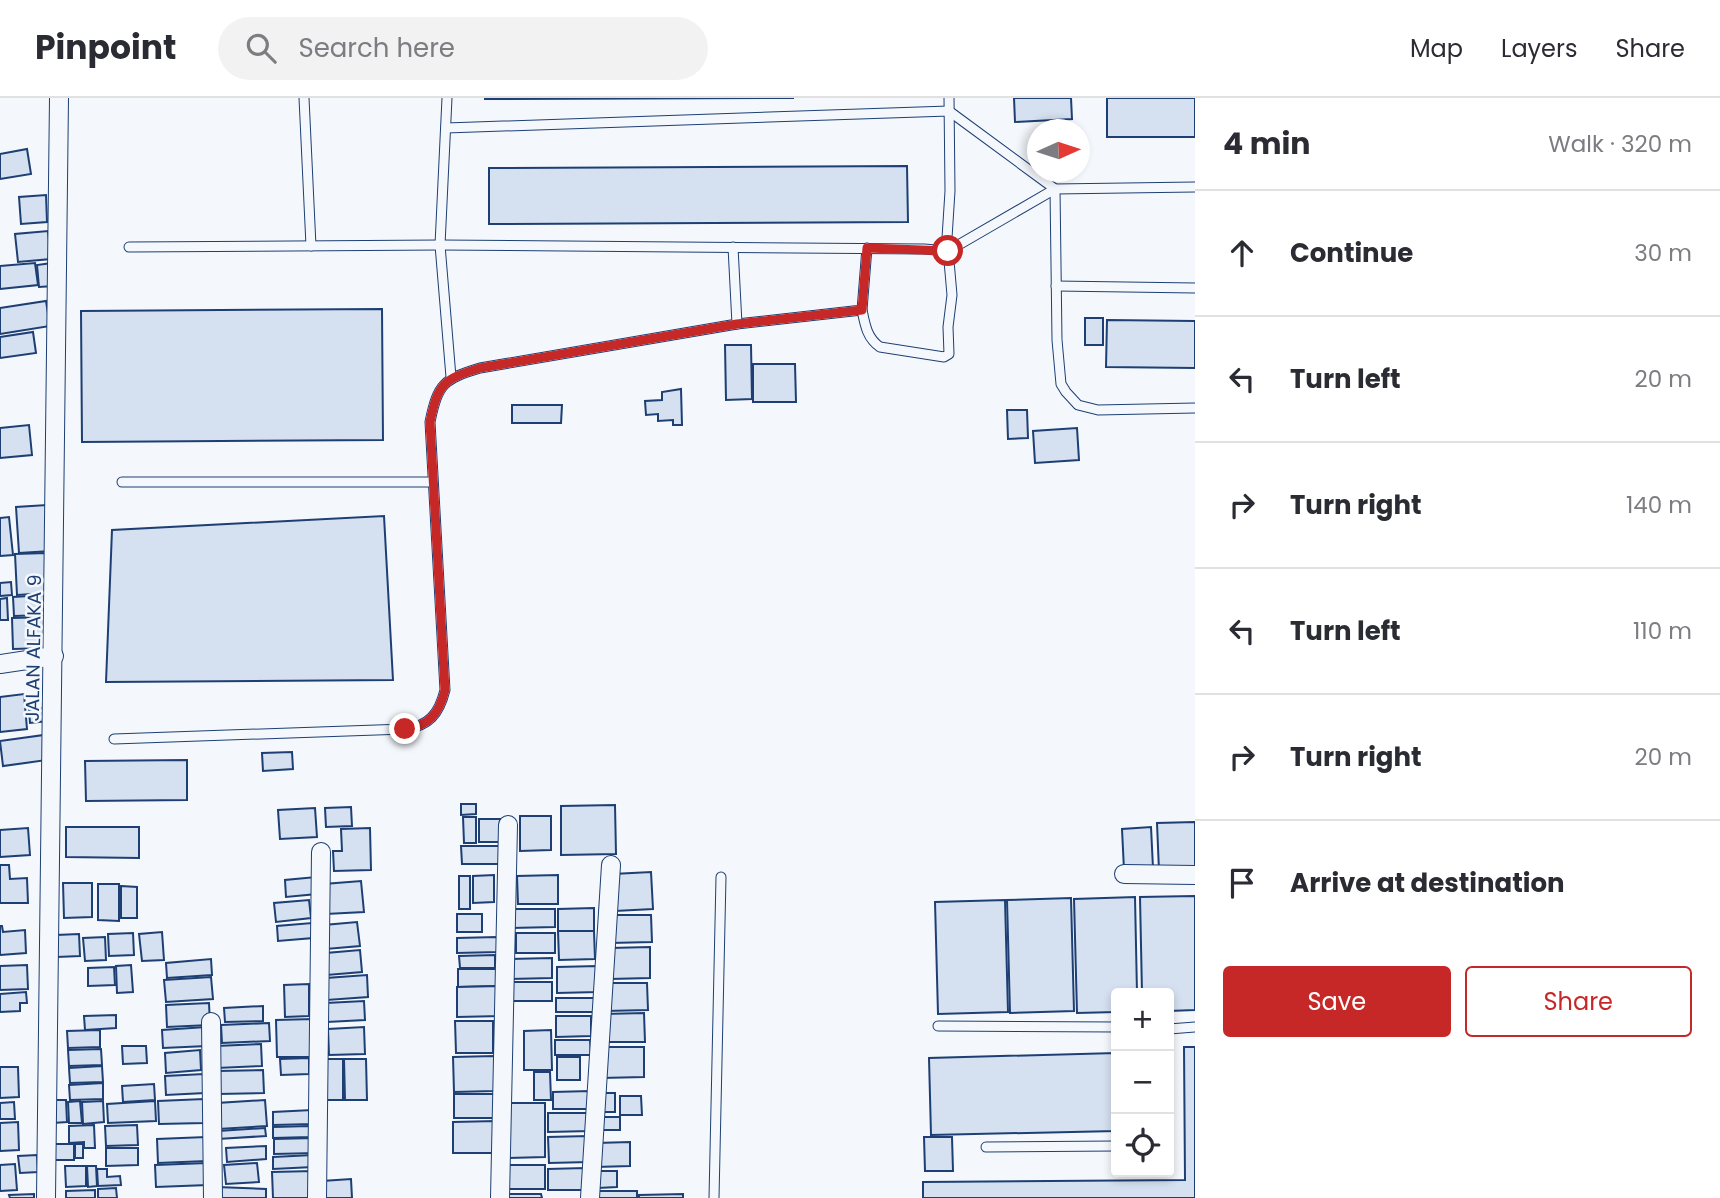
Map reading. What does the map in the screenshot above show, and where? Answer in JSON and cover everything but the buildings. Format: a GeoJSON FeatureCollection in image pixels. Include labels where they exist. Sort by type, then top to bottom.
{"type":"FeatureCollection","features":[{"type":"Feature","properties":{"kind":"street","name":"JALAN ALFAKA 9"},"geometry":{"type":"LineString","coordinates":[[46,1198],[59,98]]}},
{"type":"Feature","properties":{"kind":"street"},"geometry":{"type":"LineString","coordinates":[[0,664],[54,656]]}},
{"type":"Feature","properties":{"kind":"street"},"geometry":{"type":"LineString","coordinates":[[500,1198],[508,825]]}},
{"type":"Feature","properties":{"kind":"street"},"geometry":{"type":"LineString","coordinates":[[317,1198],[321,852]]}},
{"type":"Feature","properties":{"kind":"street"},"geometry":{"type":"LineString","coordinates":[[590,1198],[611,865]]}},
{"type":"Feature","properties":{"kind":"street"},"geometry":{"type":"LineString","coordinates":[[1124,874],[1195,875]]}},
{"type":"Feature","properties":{"kind":"street"},"geometry":{"type":"LineString","coordinates":[[211,1022],[213,1198]]}},
{"type":"Feature","properties":{"kind":"lane"},"geometry":{"type":"LineString","coordinates":[[304,98],[310,246]]}},
{"type":"Feature","properties":{"kind":"lane"},"geometry":{"type":"LineString","coordinates":[[447,98],[440,245],[452,377]]}},
{"type":"Feature","properties":{"kind":"lane"},"geometry":{"type":"LineString","coordinates":[[867,248],[862,310],[872,342],[880,347],[947,356],[952,295],[948,251],[949,98]]}},
{"type":"Feature","properties":{"kind":"lane"},"geometry":{"type":"LineString","coordinates":[[446,128],[949,111],[1055,189]]}},
{"type":"Feature","properties":{"kind":"lane"},"geometry":{"type":"LineString","coordinates":[[129,247],[440,245],[948,251],[1055,189],[1195,187]]}},
{"type":"Feature","properties":{"kind":"lane"},"geometry":{"type":"LineString","coordinates":[[1055,189],[1057,340],[1061,384],[1078,405],[1098,410],[1195,408]]}},
{"type":"Feature","properties":{"kind":"lane"},"geometry":{"type":"LineString","coordinates":[[733,247],[737,324]]}},
{"type":"Feature","properties":{"kind":"lane"},"geometry":{"type":"LineString","coordinates":[[1056,286],[1195,288]]}},
{"type":"Feature","properties":{"kind":"lane"},"geometry":{"type":"LineString","coordinates":[[114,739],[405,729],[428,723],[441,706],[445,690],[430,422],[436,398],[442,386],[452,377],[480,368],[737,324],[862,310]]}},
{"type":"Feature","properties":{"kind":"lane"},"geometry":{"type":"LineString","coordinates":[[122,482],[432,482]]}},
{"type":"Feature","properties":{"kind":"lane"},"geometry":{"type":"LineString","coordinates":[[714,1198],[720,877]]}},
{"type":"Feature","properties":{"kind":"lane"},"geometry":{"type":"LineString","coordinates":[[938,1026],[1111,1027]]}},
{"type":"Feature","properties":{"kind":"lane"},"geometry":{"type":"LineString","coordinates":[[1174,1029],[1195,1027]]}},
{"type":"Feature","properties":{"kind":"lane"},"geometry":{"type":"LineString","coordinates":[[986,1147],[1111,1146]]}},
{"type":"Feature","properties":{"kind":"route"},"geometry":{"type":"LineString","coordinates":[[405,729],[428,723],[441,706],[445,690],[430,422],[436,398],[442,386],[452,377],[480,368],[737,324],[862,310],[867,248],[948,251]]}}]}
